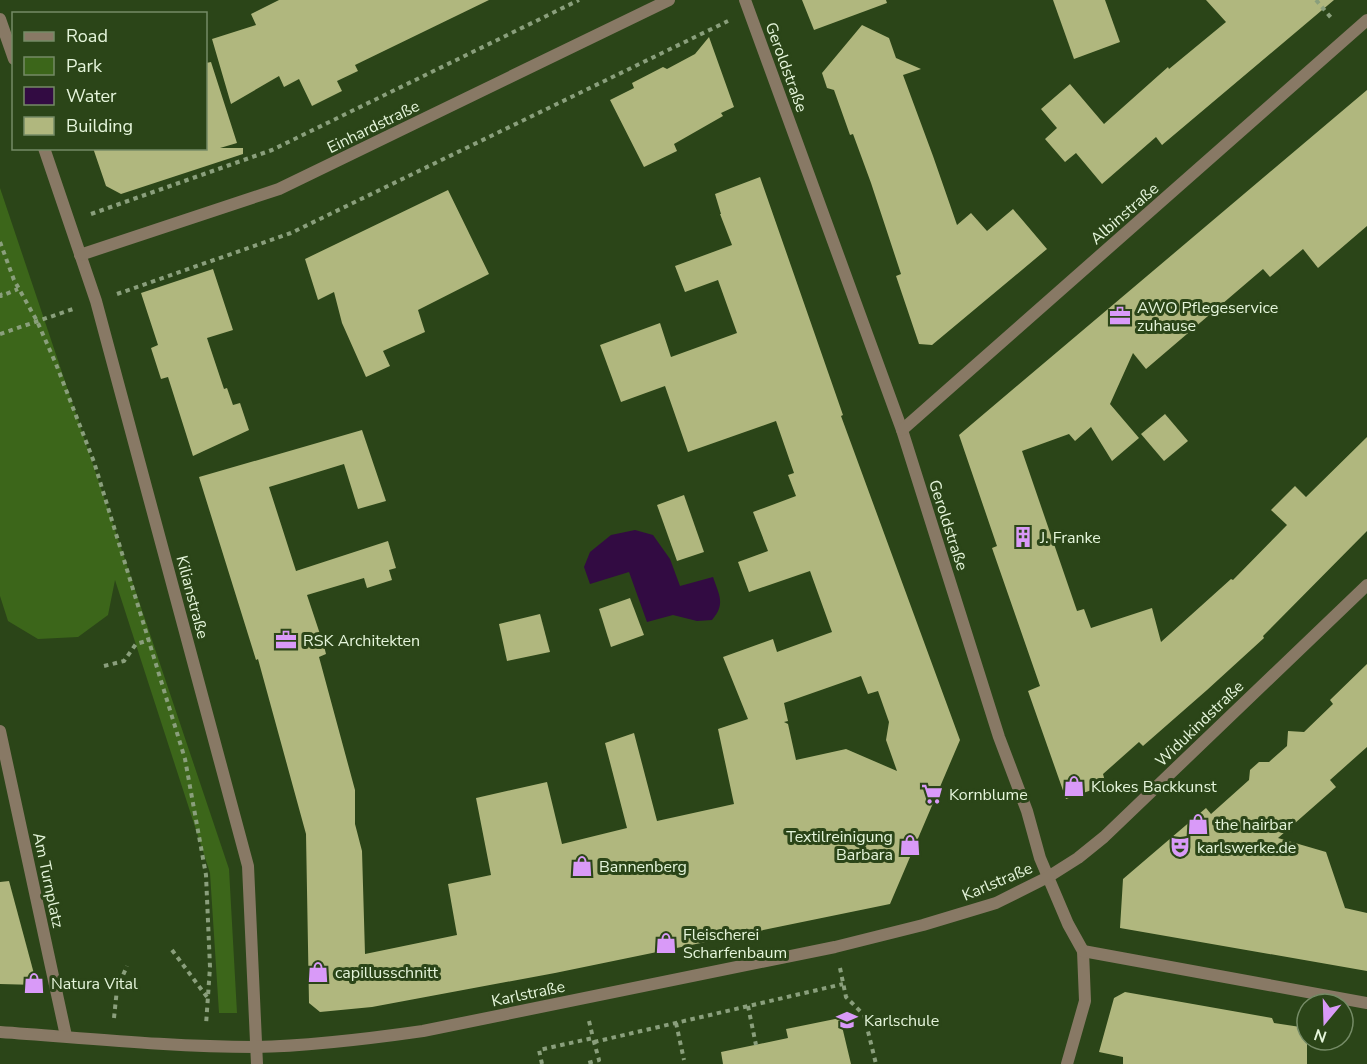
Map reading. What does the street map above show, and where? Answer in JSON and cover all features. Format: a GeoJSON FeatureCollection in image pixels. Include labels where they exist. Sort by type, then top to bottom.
{"type":"FeatureCollection","features":[{"type":"Feature","properties":{"kind":"street","name":"Einhardstraße"},"geometry":{"type":"LineString","coordinates":[[80,255],[279,189],[669,0]]}},
{"type":"Feature","properties":{"kind":"street","name":"Geroldstraße"},"geometry":{"type":"LineString","coordinates":[[745,0],[902,430],[999,737],[1027,811],[1040,858],[1068,924],[1083,951],[1085,1001],[1067,1064]]}},
{"type":"Feature","properties":{"kind":"street"},"geometry":{"type":"LineString","coordinates":[[0,19],[12,53]]}},
{"type":"Feature","properties":{"kind":"street","name":"Albinstraße"},"geometry":{"type":"LineString","coordinates":[[902,430],[1365,25]]}},
{"type":"Feature","properties":{"kind":"street","name":"Kilianstraße"},"geometry":{"type":"LineString","coordinates":[[45,150],[96,301],[248,866],[257,1064]]}},
{"type":"Feature","properties":{"kind":"street","name":"Widukindstraße"},"geometry":{"type":"LineString","coordinates":[[1048,877],[1078,858],[1104,837],[1367,585]]}},
{"type":"Feature","properties":{"kind":"street","name":"Am Turnplatz"},"geometry":{"type":"LineString","coordinates":[[1,734],[66,1036]]}},
{"type":"Feature","properties":{"kind":"street","name":"Karlstraße"},"geometry":{"type":"LineString","coordinates":[[0,1032],[204,1046],[257,1047],[329,1043],[423,1031],[835,947],[923,925],[996,903],[1048,877]]}},
{"type":"Feature","properties":{"kind":"street"},"geometry":{"type":"LineString","coordinates":[[1083,951],[1367,1003]]}},
{"type":"Feature","properties":{"kind":"path"},"geometry":{"type":"LineString","coordinates":[[68,222],[272,150],[579,0]]}},
{"type":"Feature","properties":{"kind":"path"},"geometry":{"type":"LineString","coordinates":[[1316,0],[1334,22]]}},
{"type":"Feature","properties":{"kind":"path"},"geometry":{"type":"LineString","coordinates":[[0,334],[291,233],[734,18]]}},
{"type":"Feature","properties":{"kind":"path"},"geometry":{"type":"LineString","coordinates":[[0,242],[18,289],[37,321],[56,364],[94,462],[185,759],[206,875],[210,967],[204,1046]]}},
{"type":"Feature","properties":{"kind":"path"},"geometry":{"type":"LineString","coordinates":[[0,293],[1,296],[18,289]]}},
{"type":"Feature","properties":{"kind":"path"},"geometry":{"type":"LineString","coordinates":[[104,666],[124,661],[136,644],[150,640]]}},
{"type":"Feature","properties":{"kind":"path"},"geometry":{"type":"LineString","coordinates":[[172,950],[207,997]]}},
{"type":"Feature","properties":{"kind":"path"},"geometry":{"type":"LineString","coordinates":[[113,1039],[117,989],[127,966]]}},
{"type":"Feature","properties":{"kind":"path"},"geometry":{"type":"LineString","coordinates":[[594,1042],[843,984]]}},
{"type":"Feature","properties":{"kind":"path"},"geometry":{"type":"LineString","coordinates":[[846,997],[864,1015],[876,1064]]}},
{"type":"Feature","properties":{"kind":"path"},"geometry":{"type":"LineString","coordinates":[[747,1006],[756,1045]]}},
{"type":"Feature","properties":{"kind":"path"},"geometry":{"type":"LineString","coordinates":[[676,1023],[684,1060]]}},
{"type":"Feature","properties":{"kind":"path"},"geometry":{"type":"LineString","coordinates":[[542,1064],[538,1050],[593,1038],[599,1060],[584,1064]]}},
{"type":"Feature","properties":{"kind":"green space"},"geometry":{"type":"Polygon","coordinates":[[[0,188],[229,869],[237,1013],[219,1013],[210,873],[115,580],[108,615],[78,637],[38,639],[8,621],[0,596],[0,188]]]}},
{"type":"Feature","properties":{"kind":"water"},"geometry":{"type":"Polygon","coordinates":[[[635,530],[653,535],[670,559],[680,586],[713,577],[720,604],[712,620],[697,621],[673,615],[647,622],[629,572],[590,584],[584,567],[590,552],[611,535],[635,530]]]}},
{"type":"Feature","properties":{"kind":"building"},"geometry":{"type":"Polygon","coordinates":[[[279,0],[489,0],[355,65],[358,71],[337,81],[342,91],[312,106],[299,79],[284,87],[279,76],[231,104],[212,39],[256,25],[251,14],[279,0]]]}},
{"type":"Feature","properties":{"kind":"building"},"geometry":{"type":"Polygon","coordinates":[[[802,0],[886,0],[887,3],[814,30],[802,0]]]}},
{"type":"Feature","properties":{"kind":"building"},"geometry":{"type":"Polygon","coordinates":[[[1053,0],[1105,0],[1120,42],[1074,59],[1053,0]]]}},
{"type":"Feature","properties":{"kind":"building"},"geometry":{"type":"Polygon","coordinates":[[[1206,0],[1334,0],[1162,145],[1156,137],[1102,184],[1076,153],[1065,162],[1045,139],[1057,128],[1041,109],[1070,84],[1104,124],[1168,67],[1169,69],[1226,22],[1206,0]]]}},
{"type":"Feature","properties":{"kind":"building"},"geometry":{"type":"Polygon","coordinates":[[[862,25],[889,38],[896,58],[921,69],[903,75],[957,225],[971,213],[987,231],[1013,209],[1047,249],[932,345],[919,344],[896,276],[901,274],[871,183],[834,90],[827,88],[822,73],[862,25]]]}},
{"type":"Feature","properties":{"kind":"building"},"geometry":{"type":"Polygon","coordinates":[[[709,37],[734,107],[721,113],[723,116],[674,144],[677,151],[644,167],[610,100],[634,88],[632,83],[663,67],[667,69],[695,54],[709,37]]]}},
{"type":"Feature","properties":{"kind":"building"},"geometry":{"type":"Polygon","coordinates":[[[211,62],[237,143],[220,148],[243,148],[243,154],[121,194],[106,186],[94,150],[207,150],[207,63],[211,62]]]}},
{"type":"Feature","properties":{"kind":"building"},"geometry":{"type":"Polygon","coordinates":[[[1367,90],[1367,226],[1318,268],[1303,249],[1270,277],[1263,269],[1146,369],[1133,353],[1110,404],[1139,438],[1112,461],[1091,427],[1075,441],[1069,434],[1022,451],[1077,611],[1084,609],[1091,628],[1152,608],[1161,642],[1231,579],[1233,580],[1287,525],[1271,510],[1295,486],[1306,497],[1367,437],[1367,531],[1263,636],[1264,638],[1143,746],[1139,742],[1103,774],[1106,785],[1066,799],[1028,691],[1040,686],[992,548],[997,546],[959,435],[1367,90]]]}},
{"type":"Feature","properties":{"kind":"building"},"geometry":{"type":"Polygon","coordinates":[[[760,177],[843,415],[841,416],[960,740],[890,904],[555,973],[372,1007],[320,1012],[309,1003],[306,834],[258,659],[256,660],[199,477],[362,430],[386,501],[358,509],[344,464],[269,487],[296,571],[388,541],[396,568],[389,570],[392,580],[367,588],[364,578],[307,595],[326,654],[319,657],[355,790],[355,824],[362,851],[365,954],[457,935],[448,884],[491,875],[476,798],[547,782],[562,844],[627,828],[605,743],[634,733],[657,821],[734,804],[718,729],[748,719],[723,657],[773,639],[777,652],[832,632],[810,571],[749,592],[738,562],[768,551],[753,512],[796,496],[788,475],[794,473],[776,421],[688,452],[665,386],[621,402],[600,345],[660,323],[671,357],[737,333],[718,280],[685,292],[675,266],[732,245],[715,194],[760,177]],[[861,676],[784,703],[788,721],[784,722],[788,724],[796,760],[846,749],[897,771],[886,740],[889,722],[878,691],[868,694],[861,676]]]}},
{"type":"Feature","properties":{"kind":"building"},"geometry":{"type":"Polygon","coordinates":[[[448,190],[489,274],[418,310],[425,332],[383,351],[390,366],[366,377],[342,323],[334,292],[318,300],[305,259],[448,190]]]}},
{"type":"Feature","properties":{"kind":"building"},"geometry":{"type":"Polygon","coordinates":[[[213,269],[233,330],[207,338],[224,389],[227,388],[233,405],[240,403],[249,430],[193,456],[168,377],[161,379],[151,348],[158,345],[141,293],[213,269]]]}},
{"type":"Feature","properties":{"kind":"building"},"geometry":{"type":"Polygon","coordinates":[[[1165,414],[1188,441],[1164,461],[1141,434],[1165,414]]]}},
{"type":"Feature","properties":{"kind":"building"},"geometry":{"type":"Polygon","coordinates":[[[684,495],[704,552],[677,561],[657,505],[684,495]]]}},
{"type":"Feature","properties":{"kind":"building"},"geometry":{"type":"Polygon","coordinates":[[[630,598],[644,635],[611,647],[599,609],[630,598]]]}},
{"type":"Feature","properties":{"kind":"building"},"geometry":{"type":"Polygon","coordinates":[[[540,614],[550,652],[507,661],[499,624],[540,614]]]}},
{"type":"Feature","properties":{"kind":"building"},"geometry":{"type":"Polygon","coordinates":[[[1367,664],[1367,747],[1330,780],[1336,787],[1278,838],[1326,852],[1345,908],[1367,913],[1367,971],[1120,928],[1123,879],[1206,808],[1211,814],[1249,780],[1250,770],[1259,762],[1269,762],[1287,746],[1288,731],[1304,732],[1333,704],[1330,700],[1367,664]]]}},
{"type":"Feature","properties":{"kind":"building"},"geometry":{"type":"Polygon","coordinates":[[[9,881],[37,985],[0,984],[0,882],[9,881]]]}},
{"type":"Feature","properties":{"kind":"building"},"geometry":{"type":"Polygon","coordinates":[[[1125,992],[1272,1018],[1274,1023],[1295,1026],[1295,1052],[1307,1052],[1307,1064],[1123,1064],[1123,1057],[1099,1052],[1114,998],[1125,992]]]}},
{"type":"Feature","properties":{"kind":"building","name":"Karlschule"},"geometry":{"type":"Polygon","coordinates":[[[840,1018],[851,1064],[723,1064],[721,1052],[788,1038],[786,1029],[840,1018]]]}},
{"type":"Feature","properties":{"kind":"place","name":"AWO Pflegeservice zuhause"},"geometry":{"type":"Point","coordinates":[1120,316]}},
{"type":"Feature","properties":{"kind":"place","name":"J. Franke"},"geometry":{"type":"Point","coordinates":[1023,537]}},
{"type":"Feature","properties":{"kind":"place","name":"RSK Architekten"},"geometry":{"type":"Point","coordinates":[286,640]}},
{"type":"Feature","properties":{"kind":"place","name":"Klokes Backkunst"},"geometry":{"type":"Point","coordinates":[1074,786]}},
{"type":"Feature","properties":{"kind":"place","name":"Kornblume"},"geometry":{"type":"Point","coordinates":[932,794]}},
{"type":"Feature","properties":{"kind":"place","name":"the hairbar"},"geometry":{"type":"Point","coordinates":[1198,824]}},
{"type":"Feature","properties":{"kind":"place","name":"Textilreinigung Barbara"},"geometry":{"type":"Point","coordinates":[910,845]}},
{"type":"Feature","properties":{"kind":"place","name":"karlswerke.de"},"geometry":{"type":"Point","coordinates":[1180,847]}},
{"type":"Feature","properties":{"kind":"place","name":"Bannenberg"},"geometry":{"type":"Point","coordinates":[582,866]}},
{"type":"Feature","properties":{"kind":"place","name":"Fleischerei Scharfenbaum"},"geometry":{"type":"Point","coordinates":[666,943]}},
{"type":"Feature","properties":{"kind":"place","name":"capillusschnitt"},"geometry":{"type":"Point","coordinates":[318,972]}},
{"type":"Feature","properties":{"kind":"place","name":"Natura Vital"},"geometry":{"type":"Point","coordinates":[34,983]}},
{"type":"Feature","properties":{"kind":"place","name":"Karlschule"},"geometry":{"type":"Point","coordinates":[847,1020]}}]}
